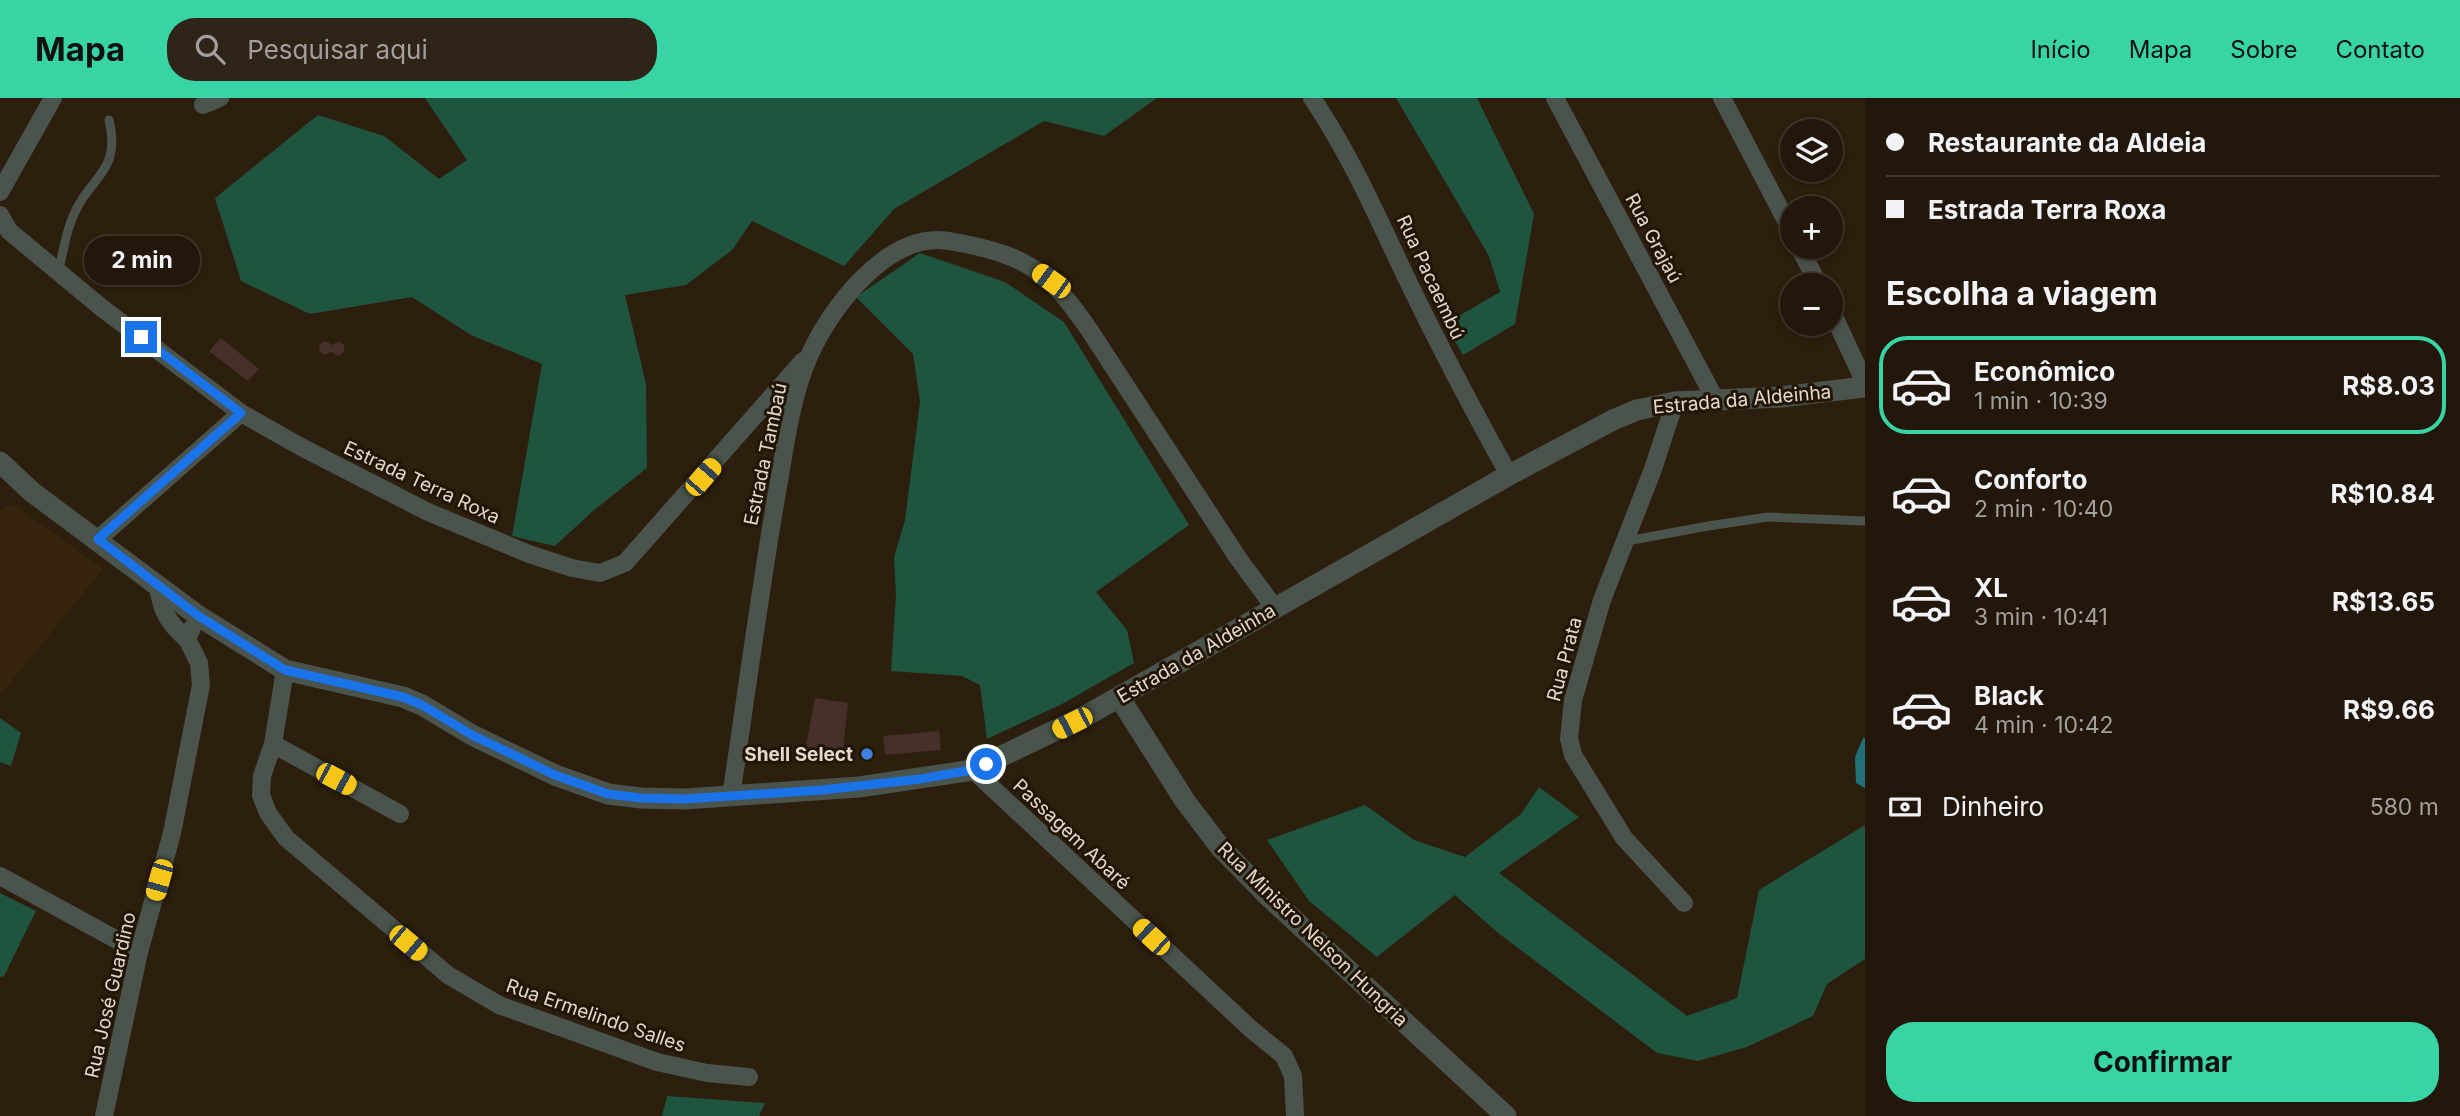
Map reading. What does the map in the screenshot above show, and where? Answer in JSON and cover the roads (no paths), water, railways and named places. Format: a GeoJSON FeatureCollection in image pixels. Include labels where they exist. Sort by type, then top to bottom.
{"type":"FeatureCollection","features":[{"type":"Feature","properties":{"kind":"street"},"geometry":{"type":"LineString","coordinates":[[0,191],[53,98]]}},
{"type":"Feature","properties":{"kind":"street"},"geometry":{"type":"LineString","coordinates":[[203,105],[220,98]]}},
{"type":"Feature","properties":{"kind":"street","name":"Rua Pacaembú"},"geometry":{"type":"LineString","coordinates":[[1312,98],[1381,221],[1464,395],[1509,475]]}},
{"type":"Feature","properties":{"kind":"street","name":"Rua Grajaú"},"geometry":{"type":"LineString","coordinates":[[1555,98],[1715,400]]}},
{"type":"Feature","properties":{"kind":"street"},"geometry":{"type":"LineString","coordinates":[[1721,98],[1780,209]]}},
{"type":"Feature","properties":{"kind":"street","name":"Estrada Terra Roxa"},"geometry":{"type":"LineString","coordinates":[[0,215],[9,231],[58,272],[241,413],[428,512],[529,554],[572,568],[600,573],[614,569],[636,553],[810,354]]}},
{"type":"Feature","properties":{"kind":"street","name":"Estrada Tambaú"},"geometry":{"type":"LineString","coordinates":[[731,796],[788,429],[810,354],[852,288],[874,267],[907,246],[938,239],[989,249],[1030,265],[1051,281],[1069,300],[1273,607]]}},
{"type":"Feature","properties":{"kind":"street"},"geometry":{"type":"LineString","coordinates":[[1843,336],[1865,385]]}},
{"type":"Feature","properties":{"kind":"street","name":"Estrada da Aldeinha"},"geometry":{"type":"LineString","coordinates":[[3,471],[197,615],[285,670],[403,697],[422,705],[472,735],[555,775],[608,794],[663,799],[731,796],[859,787],[972,770],[1036,741],[1119,697],[1273,607],[1613,420],[1637,410],[1675,402],[1781,397],[1865,385]]}},
{"type":"Feature","properties":{"kind":"street","name":"Rua Prata"},"geometry":{"type":"LineString","coordinates":[[1675,402],[1654,469],[1602,600],[1573,700],[1569,739],[1573,755],[1624,838],[1684,904]]}},
{"type":"Feature","properties":{"kind":"street"},"geometry":{"type":"LineString","coordinates":[[98,539],[241,413]]}},
{"type":"Feature","properties":{"kind":"street","name":"Rua José Guardino"},"geometry":{"type":"LineString","coordinates":[[104,1116],[139,952],[172,833],[201,685],[199,663],[187,639],[172,627],[162,607],[159,587]]}},
{"type":"Feature","properties":{"kind":"street"},"geometry":{"type":"LineString","coordinates":[[187,639],[197,615]]}},
{"type":"Feature","properties":{"kind":"street","name":"Rua Ermelindo Salles"},"geometry":{"type":"LineString","coordinates":[[285,670],[272,744],[262,776],[261,795],[277,828],[306,856],[448,975],[499,1005],[657,1062],[707,1073],[749,1077]]}},
{"type":"Feature","properties":{"kind":"street","name":"Rua Ministro Nelson Hungria"},"geometry":{"type":"LineString","coordinates":[[1119,697],[1185,801],[1220,847],[1267,895],[1506,1116]]}},
{"type":"Feature","properties":{"kind":"street"},"geometry":{"type":"LineString","coordinates":[[272,744],[400,814]]}},
{"type":"Feature","properties":{"kind":"street","name":"Passagem Abaré"},"geometry":{"type":"LineString","coordinates":[[972,770],[1252,1030],[1284,1056],[1293,1076],[1295,1116]]}},
{"type":"Feature","properties":{"kind":"street"},"geometry":{"type":"LineString","coordinates":[[0,876],[139,952]]}},
{"type":"Feature","properties":{"kind":"lane"},"geometry":{"type":"LineString","coordinates":[[58,272],[72,218],[81,201],[107,167],[113,139],[109,120]]}},
{"type":"Feature","properties":{"kind":"lane"},"geometry":{"type":"LineString","coordinates":[[1627,541],[1768,517],[1865,521]]}},
{"type":"Feature","properties":{"kind":"water"},"geometry":{"type":"Polygon","coordinates":[[[1863,738],[1865,788],[1856,783],[1855,757],[1863,738]]]}},
{"type":"Feature","properties":{"kind":"place","name":"Shell Select"},"geometry":{"type":"Point","coordinates":[867,754]}}]}
